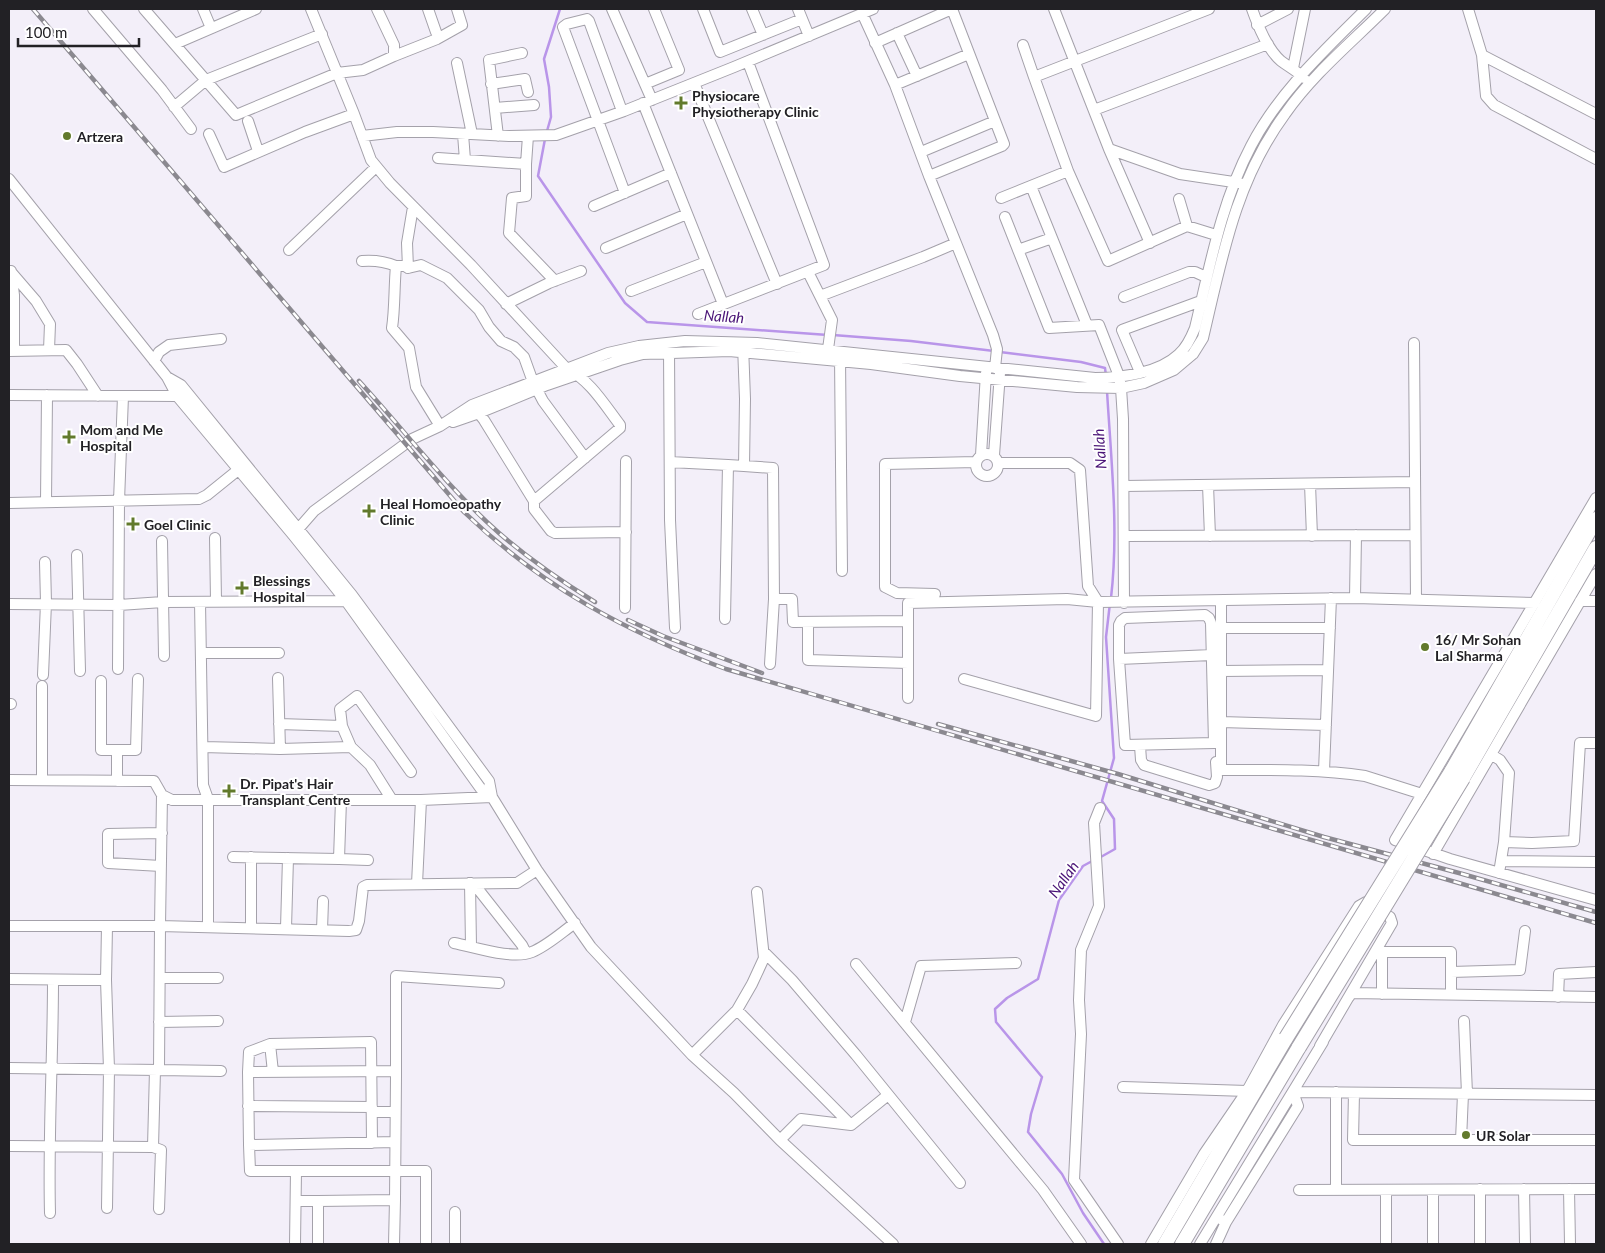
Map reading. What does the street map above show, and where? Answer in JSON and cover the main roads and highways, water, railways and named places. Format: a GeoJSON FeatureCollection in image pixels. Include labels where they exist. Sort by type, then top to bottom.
{"type":"FeatureCollection","features":[{"type":"Feature","properties":{"kind":"highway"},"geometry":{"type":"LineString","coordinates":[[1165,1244],[1286,1038],[1451,772],[1596,520]]}},
{"type":"Feature","properties":{"kind":"highway"},"geometry":{"type":"LineString","coordinates":[[1182,1244],[1287,1066],[1463,778],[1596,548]]}},
{"type":"Feature","properties":{"kind":"waterway","name":"Nallah"},"geometry":{"type":"LineString","coordinates":[[547,131],[551,117],[549,87],[544,59],[560,9]]}},
{"type":"Feature","properties":{"kind":"waterway","name":"Nallah"},"geometry":{"type":"LineString","coordinates":[[545,139],[538,176],[625,303],[647,322],[828,335]]}},
{"type":"Feature","properties":{"kind":"waterway","name":"Nallah"},"geometry":{"type":"LineString","coordinates":[[833,335],[911,341],[994,351]]}},
{"type":"Feature","properties":{"kind":"waterway","name":"Nallah"},"geometry":{"type":"LineString","coordinates":[[1000,352],[1081,362],[1105,368],[1106,376]]}},
{"type":"Feature","properties":{"kind":"waterway","name":"Nallah"},"geometry":{"type":"LineString","coordinates":[[1107,391],[1114,521],[1111,598]]}},
{"type":"Feature","properties":{"kind":"waterway","name":"Nallah"},"geometry":{"type":"LineString","coordinates":[[1099,858],[1115,849],[1114,819],[1102,801],[1114,758],[1106,637],[1110,603]]}},
{"type":"Feature","properties":{"kind":"waterway","name":"Nallah"},"geometry":{"type":"LineString","coordinates":[[1094,860],[1083,866],[1059,900],[1038,979],[1007,998],[995,1009],[996,1022],[1042,1077],[1031,1114],[1028,1132],[1062,1174],[1083,1213],[1104,1244]]}},
{"type":"Feature","properties":{"kind":"railway"},"geometry":{"type":"LineString","coordinates":[[33,9],[464,512],[523,563],[586,604],[619,623],[689,655],[726,669],[1596,923]]}},
{"type":"Feature","properties":{"kind":"railway"},"geometry":{"type":"LineString","coordinates":[[359,381],[480,516],[534,561],[595,602]]}},
{"type":"Feature","properties":{"kind":"railway"},"geometry":{"type":"LineString","coordinates":[[628,620],[663,636],[762,673]]}},
{"type":"Feature","properties":{"kind":"railway"},"geometry":{"type":"LineString","coordinates":[[938,724],[1118,774],[1324,837],[1596,912]]}},
{"type":"Feature","properties":{"kind":"place","name":"Physiocare Physiotherapy Clinic"},"geometry":{"type":"Point","coordinates":[681,103]}},
{"type":"Feature","properties":{"kind":"place","name":"Artzera"},"geometry":{"type":"Point","coordinates":[67,136]}},
{"type":"Feature","properties":{"kind":"place","name":"Mom and Me Hospital"},"geometry":{"type":"Point","coordinates":[69,437]}},
{"type":"Feature","properties":{"kind":"place","name":"Heal Homoeopathy Clinic"},"geometry":{"type":"Point","coordinates":[369,511]}},
{"type":"Feature","properties":{"kind":"place","name":"Goel Clinic"},"geometry":{"type":"Point","coordinates":[133,524]}},
{"type":"Feature","properties":{"kind":"place","name":"Blessings Hospital"},"geometry":{"type":"Point","coordinates":[242,588]}},
{"type":"Feature","properties":{"kind":"place","name":"16/ Mr Sohan Lal Sharma"},"geometry":{"type":"Point","coordinates":[1425,647]}},
{"type":"Feature","properties":{"kind":"place","name":"Dr. Pipat's Hair Transplant Centre"},"geometry":{"type":"Point","coordinates":[229,791]}},
{"type":"Feature","properties":{"kind":"place","name":"UR Solar"},"geometry":{"type":"Point","coordinates":[1466,1135]}}]}
